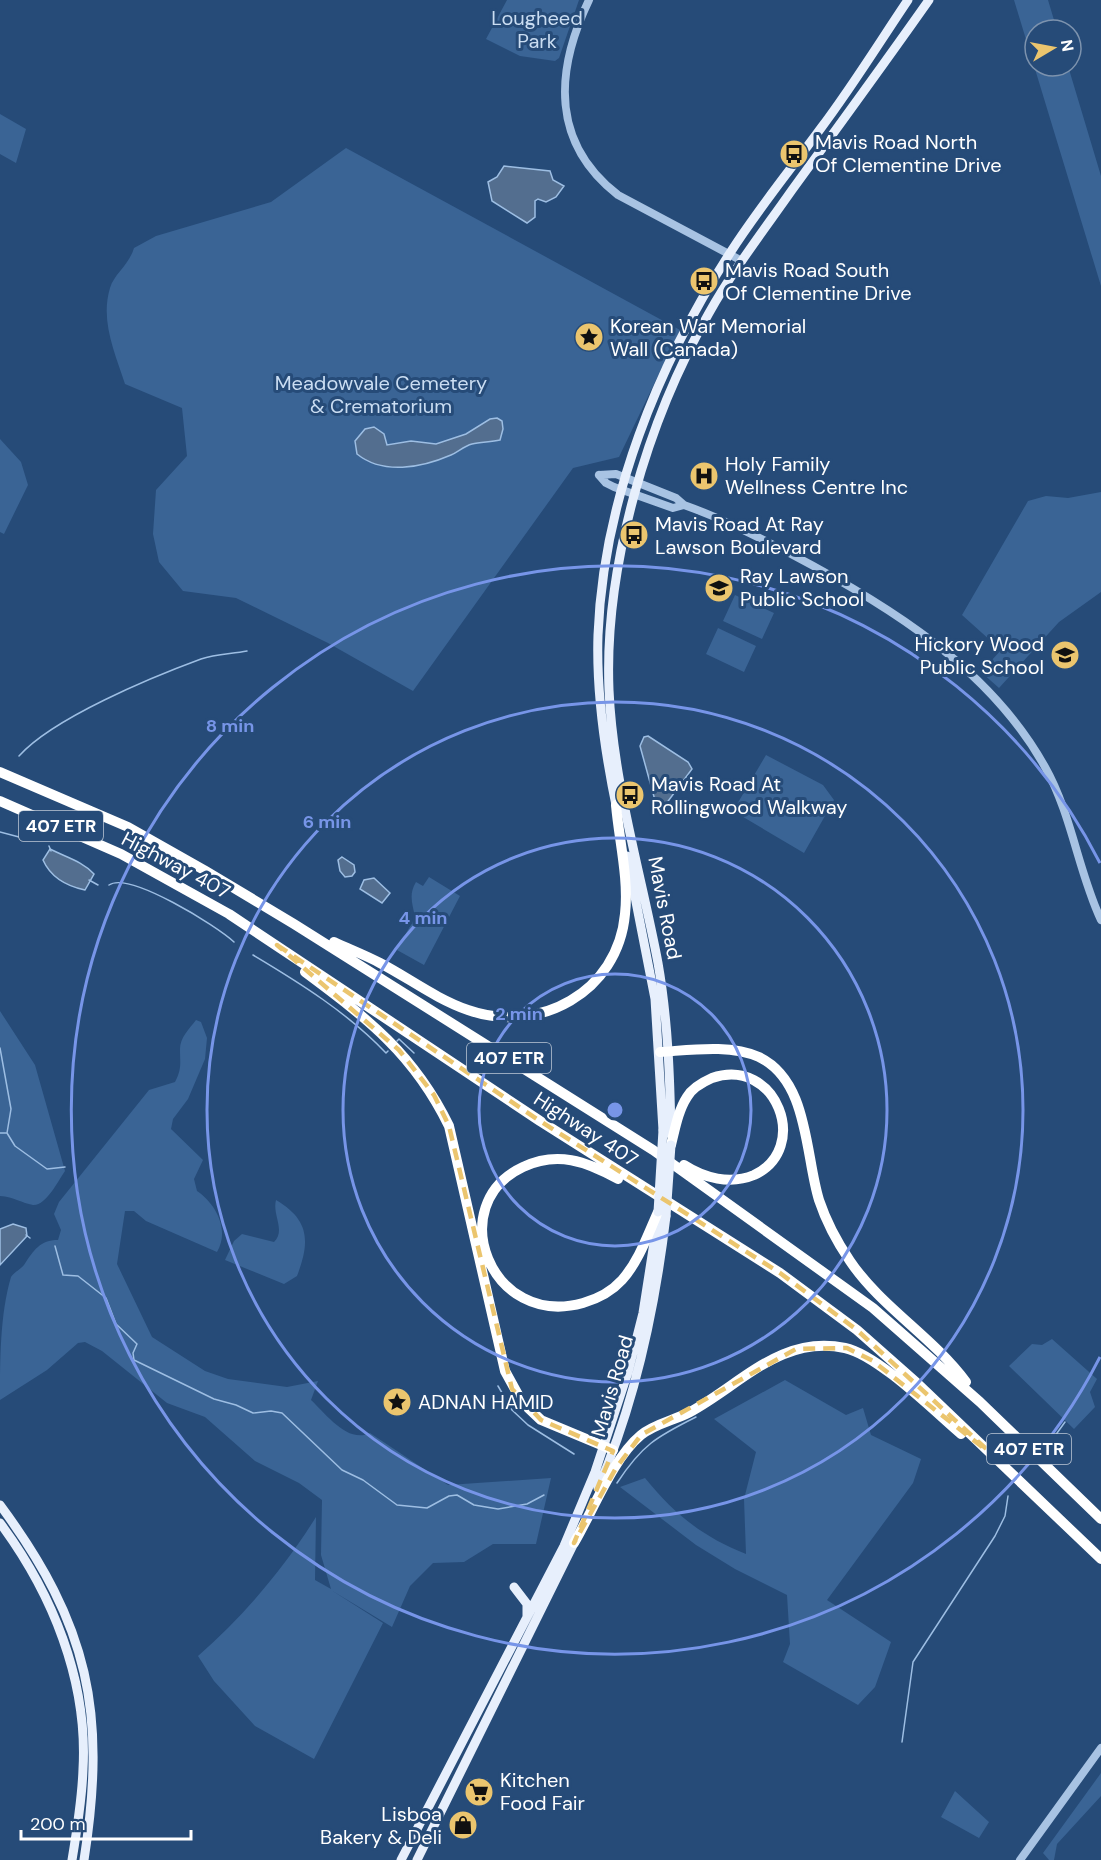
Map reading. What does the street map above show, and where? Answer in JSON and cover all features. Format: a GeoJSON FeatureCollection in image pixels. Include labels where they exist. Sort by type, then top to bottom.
{"type":"FeatureCollection","features":[{"type":"Feature","properties":{"kind":"highway","name":"Highway 407"},"geometry":{"type":"LineString","coordinates":[[0,772],[128,827],[294,924],[653,1150],[873,1308],[980,1402],[1101,1520]]}},
{"type":"Feature","properties":{"kind":"highway","name":"Highway 407"},"geometry":{"type":"LineString","coordinates":[[0,801],[120,854],[209,902],[650,1192],[780,1273],[856,1330],[995,1457],[1101,1559]]}},
{"type":"Feature","properties":{"kind":"highway"},"geometry":{"type":"LineString","coordinates":[[294,924],[380,963],[445,1001],[470,1011],[508,1018],[552,1011],[573,1000],[597,981],[611,960],[622,933],[625,899],[616,805]]}},
{"type":"Feature","properties":{"kind":"highway"},"geometry":{"type":"LineString","coordinates":[[277,945],[300,968],[338,996],[399,1050],[434,1095],[449,1126],[500,1353],[512,1389],[530,1413],[541,1420],[608,1449]]}},
{"type":"Feature","properties":{"kind":"highway"},"geometry":{"type":"LineString","coordinates":[[664,1052],[722,1049],[749,1054],[760,1058],[780,1074],[793,1093],[801,1115],[819,1200],[830,1227],[850,1262],[950,1360],[980,1402]]}},
{"type":"Feature","properties":{"kind":"highway"},"geometry":{"type":"LineString","coordinates":[[653,1150],[665,1153],[707,1177],[731,1180],[756,1174],[779,1149],[783,1134],[782,1118],[777,1101],[755,1079],[741,1075],[724,1074],[705,1081],[688,1095],[678,1116],[671,1145]]}},
{"type":"Feature","properties":{"kind":"highway"},"geometry":{"type":"LineString","coordinates":[[650,1192],[633,1186],[593,1165],[568,1159],[537,1161],[514,1171],[494,1191],[483,1221],[485,1251],[494,1274],[512,1292],[542,1305],[572,1306],[588,1301],[611,1290],[627,1274],[662,1214]]}},
{"type":"Feature","properties":{"kind":"highway"},"geometry":{"type":"LineString","coordinates":[[569,1546],[616,1468],[641,1435],[690,1411],[757,1367],[796,1348],[824,1345],[847,1348],[873,1361],[975,1444],[995,1457]]}},
{"type":"Feature","properties":{"kind":"main road","name":"Mavis Road"},"geometry":{"type":"LineString","coordinates":[[417,1860],[569,1546],[636,1375],[661,1256],[664,1052],[650,967],[616,805],[600,705],[598,635],[607,556],[625,478],[669,365],[697,308],[729,254],[784,175],[822,127],[908,0]]}},
{"type":"Feature","properties":{"kind":"main road","name":"Mavis Road"},"geometry":{"type":"LineString","coordinates":[[662,1214],[671,1145],[658,965],[613,740],[609,690],[613,604],[625,530],[638,484],[671,391],[708,314],[742,261],[929,0]]}},
{"type":"Feature","properties":{"kind":"main road"},"geometry":{"type":"LineString","coordinates":[[822,127],[832,135]]}},
{"type":"Feature","properties":{"kind":"main road"},"geometry":{"type":"LineString","coordinates":[[0,1505],[33,1551],[65,1610],[88,1689],[94,1729],[94,1769],[84,1860]]}},
{"type":"Feature","properties":{"kind":"main road"},"geometry":{"type":"LineString","coordinates":[[0,1523],[41,1587],[54,1615],[77,1690],[82,1731],[83,1768],[72,1860]]}},
{"type":"Feature","properties":{"kind":"main road","name":"Mavis Road"},"geometry":{"type":"LineString","coordinates":[[401,1860],[527,1617],[569,1546]]}},
{"type":"Feature","properties":{"kind":"main road"},"geometry":{"type":"LineString","coordinates":[[514,1587],[527,1604],[527,1617]]}},
{"type":"Feature","properties":{"kind":"street"},"geometry":{"type":"LineString","coordinates":[[589,0],[570,46],[564,96],[567,118],[583,159],[604,184],[618,195],[742,261]]}},
{"type":"Feature","properties":{"kind":"street"},"geometry":{"type":"LineString","coordinates":[[684,505],[673,508],[606,483],[598,475],[616,474],[676,498],[684,505],[748,532],[877,602],[913,626],[981,686],[1024,734],[1044,766],[1063,808],[1101,920]]}},
{"type":"Feature","properties":{"kind":"street"},"geometry":{"type":"LineString","coordinates":[[1020,1860],[1101,1748]]}},
{"type":"Feature","properties":{"kind":"highlighted area"},"geometry":{"type":"Polygon","coordinates":[[[277,945],[540,1121],[780,1273],[857,1330],[995,1457],[873,1361],[847,1348],[796,1349],[641,1435],[616,1468],[574,1543],[613,1451],[541,1420],[512,1389],[449,1126],[434,1095],[399,1050],[277,945]]]}},
{"type":"Feature","properties":{"kind":"green space","name":"Lougheed Park"},"geometry":{"type":"Polygon","coordinates":[[[507,0],[579,0],[559,58],[555,61],[520,56],[486,39],[507,0]]]}},
{"type":"Feature","properties":{"kind":"green space"},"geometry":{"type":"Polygon","coordinates":[[[1014,0],[1048,0],[1053,18],[1023,18],[1023,30],[1014,0]]]}},
{"type":"Feature","properties":{"kind":"green space"},"geometry":{"type":"Polygon","coordinates":[[[1038,78],[1072,78],[1101,176],[1101,286],[1038,78]]]}},
{"type":"Feature","properties":{"kind":"green space"},"geometry":{"type":"Polygon","coordinates":[[[0,114],[26,129],[16,163],[0,154],[0,114]]]}},
{"type":"Feature","properties":{"kind":"green space","name":"Meadowvale Cemetery & Crematorium"},"geometry":{"type":"Polygon","coordinates":[[[346,148],[680,330],[619,457],[573,468],[413,691],[328,643],[236,598],[183,591],[159,562],[153,534],[156,490],[187,456],[182,408],[125,384],[113,349],[108,325],[107,300],[110,288],[134,248],[156,236],[271,202],[346,148]]]}},
{"type":"Feature","properties":{"kind":"green space"},"geometry":{"type":"Polygon","coordinates":[[[0,439],[21,462],[28,485],[4,534],[0,532],[0,439]]]}},
{"type":"Feature","properties":{"kind":"green space"},"geometry":{"type":"Polygon","coordinates":[[[1101,492],[1101,592],[1059,622],[999,688],[981,672],[1001,650],[962,615],[1028,501],[1046,496],[1068,498],[1101,492]]]}},
{"type":"Feature","properties":{"kind":"green space"},"geometry":{"type":"Polygon","coordinates":[[[735,595],[774,613],[762,639],[723,621],[735,595]]]}},
{"type":"Feature","properties":{"kind":"green space"},"geometry":{"type":"Polygon","coordinates":[[[718,628],[756,646],[744,672],[706,654],[718,628]]]}},
{"type":"Feature","properties":{"kind":"green space"},"geometry":{"type":"Polygon","coordinates":[[[766,755],[823,785],[834,800],[804,853],[733,811],[766,755]]]}},
{"type":"Feature","properties":{"kind":"green space"},"geometry":{"type":"Polygon","coordinates":[[[429,877],[460,896],[424,965],[397,950],[415,917],[412,891],[416,882],[423,886],[429,877]]]}},
{"type":"Feature","properties":{"kind":"green space"},"geometry":{"type":"Polygon","coordinates":[[[0,1011],[35,1065],[65,1171],[42,1202],[33,1205],[0,1196],[0,1011]]]}},
{"type":"Feature","properties":{"kind":"green space"},"geometry":{"type":"Polygon","coordinates":[[[196,1020],[201,1022],[207,1038],[205,1059],[188,1099],[173,1119],[171,1129],[203,1160],[194,1179],[197,1191],[210,1203],[219,1218],[221,1244],[217,1252],[146,1221],[134,1211],[125,1211],[117,1264],[152,1337],[205,1371],[228,1379],[287,1387],[318,1381],[311,1400],[338,1426],[354,1434],[370,1433],[448,1485],[551,1478],[536,1544],[493,1544],[464,1562],[433,1563],[410,1586],[392,1627],[331,1590],[383,1623],[314,1759],[255,1726],[214,1681],[198,1656],[262,1591],[291,1555],[316,1517],[315,1580],[331,1589],[321,1555],[322,1500],[299,1483],[255,1461],[205,1417],[167,1403],[102,1351],[85,1342],[78,1343],[47,1370],[0,1400],[3,1322],[11,1277],[38,1247],[46,1242],[58,1240],[61,1230],[54,1214],[59,1202],[149,1090],[175,1082],[180,1070],[182,1041],[196,1020]]]}},
{"type":"Feature","properties":{"kind":"green space"},"geometry":{"type":"Polygon","coordinates":[[[276,1200],[287,1208],[301,1224],[305,1242],[297,1276],[284,1284],[225,1260],[234,1241],[242,1234],[274,1242],[279,1232],[276,1200]]]}},
{"type":"Feature","properties":{"kind":"green space"},"geometry":{"type":"Polygon","coordinates":[[[1052,1339],[1097,1379],[1090,1392],[1095,1407],[1074,1429],[1009,1366],[1032,1344],[1042,1345],[1052,1339]]]}},
{"type":"Feature","properties":{"kind":"green space"},"geometry":{"type":"Polygon","coordinates":[[[785,1380],[846,1415],[863,1408],[871,1435],[921,1459],[913,1483],[827,1600],[891,1642],[875,1687],[858,1705],[783,1662],[790,1644],[787,1595],[735,1569],[696,1545],[620,1487],[645,1478],[667,1503],[690,1523],[716,1540],[746,1554],[744,1499],[756,1452],[714,1419],[785,1380]]]}},
{"type":"Feature","properties":{"kind":"green space"},"geometry":{"type":"Polygon","coordinates":[[[1101,1773],[1101,1796],[1057,1844],[1054,1860],[1049,1860],[1043,1853],[1101,1773]]]}},
{"type":"Feature","properties":{"kind":"green space"},"geometry":{"type":"Polygon","coordinates":[[[955,1791],[989,1822],[979,1838],[941,1817],[955,1791]]]}},
{"type":"Feature","properties":{"kind":"shaded area"},"geometry":{"type":"Polygon","coordinates":[[[504,166],[550,171],[553,180],[564,186],[556,197],[546,202],[538,199],[535,201],[535,217],[527,223],[492,201],[488,182],[497,177],[504,166]]]}},
{"type":"Feature","properties":{"kind":"shaded area"},"geometry":{"type":"Polygon","coordinates":[[[497,418],[502,421],[503,429],[500,440],[469,445],[439,460],[415,466],[390,467],[367,461],[357,454],[355,441],[365,429],[374,427],[384,434],[387,445],[411,441],[436,444],[466,434],[490,419],[497,418]]]}},
{"type":"Feature","properties":{"kind":"shaded area"},"geometry":{"type":"Polygon","coordinates":[[[648,736],[688,762],[692,769],[663,808],[656,804],[640,746],[644,737],[648,736]]]}},
{"type":"Feature","properties":{"kind":"shaded area"},"geometry":{"type":"Polygon","coordinates":[[[50,849],[79,862],[94,874],[85,890],[65,883],[50,872],[43,860],[50,849]]]}},
{"type":"Feature","properties":{"kind":"shaded area"},"geometry":{"type":"Polygon","coordinates":[[[342,857],[354,865],[355,872],[352,876],[345,877],[340,871],[338,860],[342,857]]]}},
{"type":"Feature","properties":{"kind":"shaded area"},"geometry":{"type":"Polygon","coordinates":[[[374,878],[390,893],[382,903],[360,889],[364,880],[374,878]]]}},
{"type":"Feature","properties":{"kind":"shaded area"},"geometry":{"type":"Polygon","coordinates":[[[13,1224],[26,1228],[27,1236],[0,1265],[0,1229],[13,1224]]]}},
{"type":"Feature","properties":{"kind":"waterway"},"geometry":{"type":"LineString","coordinates":[[19,756],[55,727],[104,700],[201,659],[247,651]]}},
{"type":"Feature","properties":{"kind":"waterway"},"geometry":{"type":"LineString","coordinates":[[0,832],[19,837]]}},
{"type":"Feature","properties":{"kind":"waterway"},"geometry":{"type":"LineString","coordinates":[[49,846],[51,851]]}},
{"type":"Feature","properties":{"kind":"waterway"},"geometry":{"type":"LineString","coordinates":[[89,880],[98,885]]}},
{"type":"Feature","properties":{"kind":"waterway"},"geometry":{"type":"LineString","coordinates":[[109,885],[119,883],[135,886],[173,902],[210,924],[234,942]]}},
{"type":"Feature","properties":{"kind":"waterway"},"geometry":{"type":"LineString","coordinates":[[253,955],[323,999],[386,1053],[388,1051]]}},
{"type":"Feature","properties":{"kind":"waterway"},"geometry":{"type":"LineString","coordinates":[[397,1041],[399,1039],[414,1053]]}},
{"type":"Feature","properties":{"kind":"waterway"},"geometry":{"type":"LineString","coordinates":[[0,1048],[11,1109],[7,1133],[15,1146],[47,1169],[65,1167]]}},
{"type":"Feature","properties":{"kind":"waterway"},"geometry":{"type":"LineString","coordinates":[[0,1133],[6,1133]]}},
{"type":"Feature","properties":{"kind":"waterway"},"geometry":{"type":"LineString","coordinates":[[26,1235],[30,1238]]}},
{"type":"Feature","properties":{"kind":"waterway"},"geometry":{"type":"LineString","coordinates":[[55,1246],[63,1275],[78,1276],[106,1298],[116,1324],[137,1344],[133,1353],[134,1360],[214,1399],[253,1413],[271,1411],[282,1413],[342,1470],[363,1480],[397,1505],[427,1508],[449,1496],[457,1495],[474,1505],[498,1509],[527,1504],[544,1495]]}},
{"type":"Feature","properties":{"kind":"waterway"},"geometry":{"type":"LineString","coordinates":[[498,1386],[512,1410],[528,1425],[574,1454]]}},
{"type":"Feature","properties":{"kind":"waterway"},"geometry":{"type":"LineString","coordinates":[[617,1483],[634,1459],[651,1443],[696,1417]]}},
{"type":"Feature","properties":{"kind":"waterway"},"geometry":{"type":"LineString","coordinates":[[1052,1440],[1065,1422]]}},
{"type":"Feature","properties":{"kind":"waterway"},"geometry":{"type":"LineString","coordinates":[[902,1742],[913,1662],[995,1536],[1005,1516],[1008,1496]]}},
{"type":"Feature","properties":{"kind":"place","name":"Mavis Road North Of Clementine Drive"},"geometry":{"type":"Point","coordinates":[794,154]}},
{"type":"Feature","properties":{"kind":"place","name":"Mavis Road South Of Clementine Drive"},"geometry":{"type":"Point","coordinates":[704,281]}},
{"type":"Feature","properties":{"kind":"place","name":"Korean War Memorial Wall (Canada)"},"geometry":{"type":"Point","coordinates":[589,337]}},
{"type":"Feature","properties":{"kind":"place","name":"Holy Family Wellness Centre Inc"},"geometry":{"type":"Point","coordinates":[704,476]}},
{"type":"Feature","properties":{"kind":"place","name":"Mavis Road At Ray Lawson Boulevard"},"geometry":{"type":"Point","coordinates":[634,535]}},
{"type":"Feature","properties":{"kind":"place","name":"Ray Lawson Public School"},"geometry":{"type":"Point","coordinates":[719,588]}},
{"type":"Feature","properties":{"kind":"place","name":"Hickory Wood Public School"},"geometry":{"type":"Point","coordinates":[1065,655]}},
{"type":"Feature","properties":{"kind":"place","name":"Mavis Road At Rollingwood Walkway"},"geometry":{"type":"Point","coordinates":[630,795]}},
{"type":"Feature","properties":{"kind":"place","name":"ADNAN HAMID"},"geometry":{"type":"Point","coordinates":[397,1402]}},
{"type":"Feature","properties":{"kind":"place","name":"Kitchen Food Fair"},"geometry":{"type":"Point","coordinates":[479,1792]}},
{"type":"Feature","properties":{"kind":"place","name":"Lisboa Bakery & Deli"},"geometry":{"type":"Point","coordinates":[463,1825]}}]}
